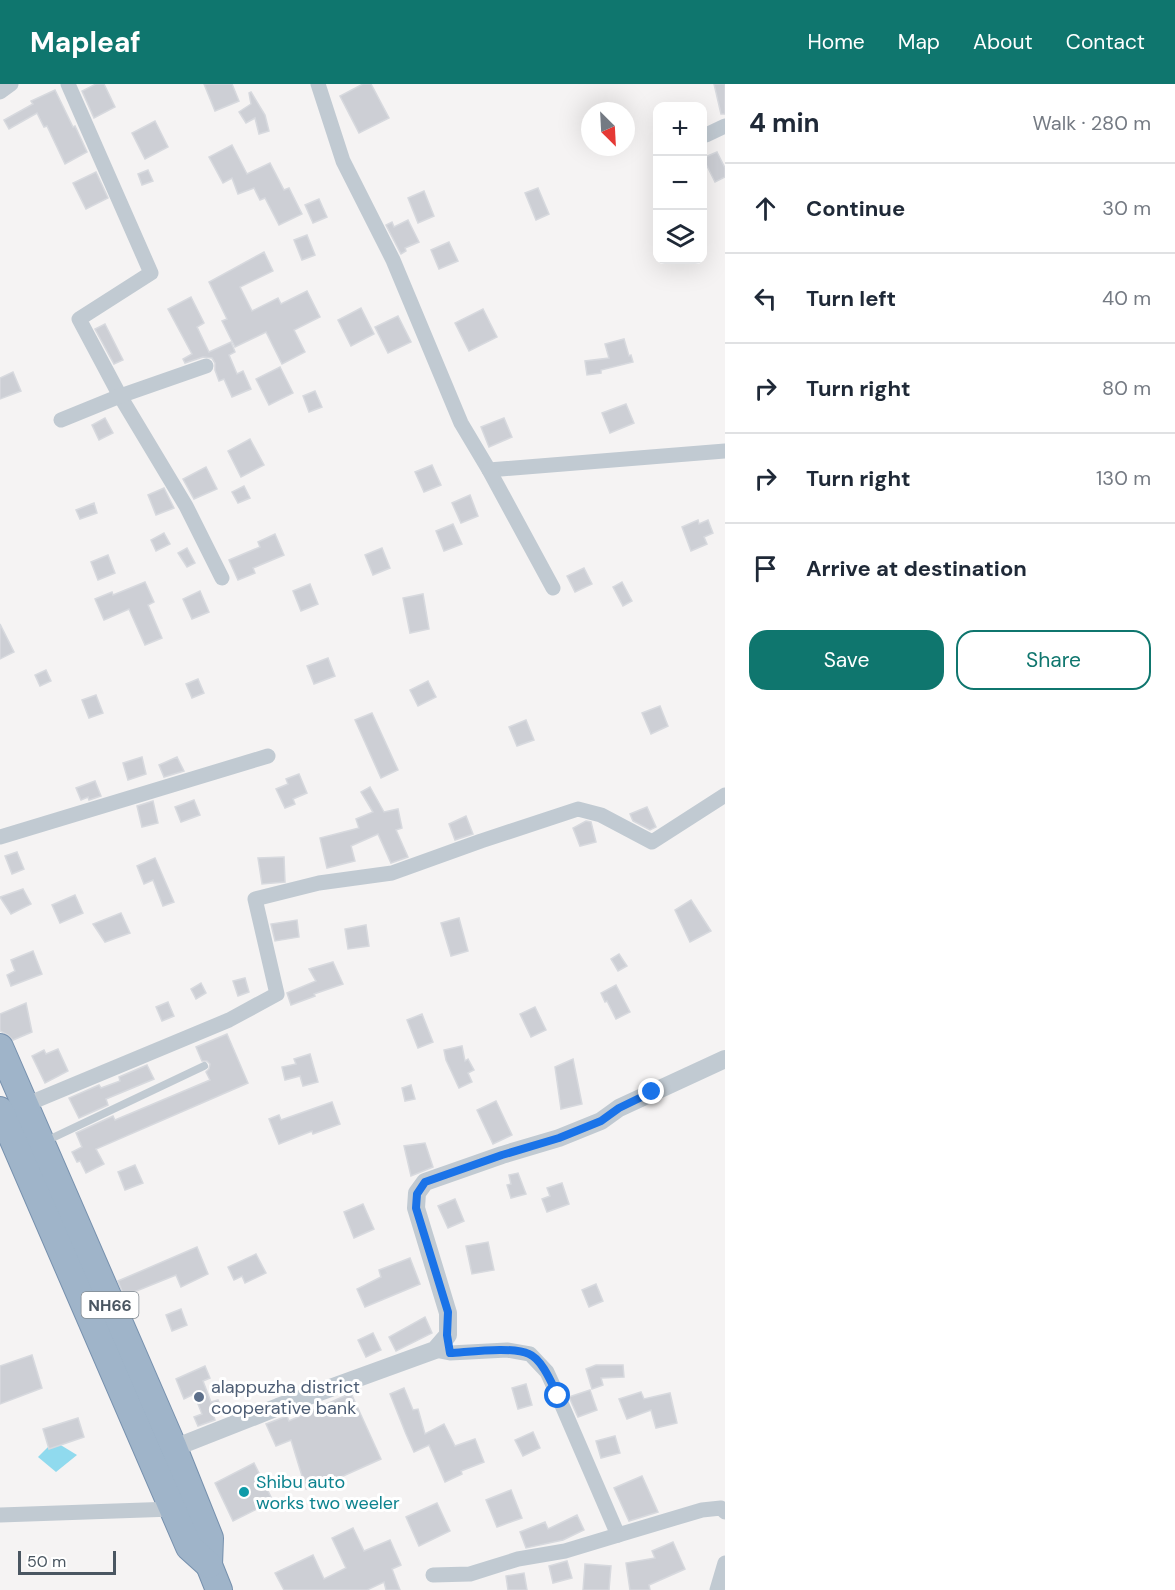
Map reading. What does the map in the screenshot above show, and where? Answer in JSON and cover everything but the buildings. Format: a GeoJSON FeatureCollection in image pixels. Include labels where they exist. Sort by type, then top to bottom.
{"type":"FeatureCollection","features":[{"type":"Feature","properties":{"kind":"highway","name":"NH66"},"geometry":{"type":"LineString","coordinates":[[0,1047],[174,1448],[210,1538],[209,1565],[219,1590]]}},
{"type":"Feature","properties":{"kind":"highway","name":"NH66"},"geometry":{"type":"LineString","coordinates":[[0,1110],[189,1546],[209,1565]]}},
{"type":"Feature","properties":{"kind":"street"},"geometry":{"type":"LineString","coordinates":[[0,92],[11,84]]}},
{"type":"Feature","properties":{"kind":"street"},"geometry":{"type":"LineString","coordinates":[[68,84],[151,273],[79,319],[120,396],[186,506],[222,578]]}},
{"type":"Feature","properties":{"kind":"street"},"geometry":{"type":"LineString","coordinates":[[318,84],[343,161],[393,260],[461,423],[554,588]]}},
{"type":"Feature","properties":{"kind":"street"},"geometry":{"type":"LineString","coordinates":[[707,135],[725,126]]}},
{"type":"Feature","properties":{"kind":"street"},"geometry":{"type":"LineString","coordinates":[[61,420],[120,396],[206,366]]}},
{"type":"Feature","properties":{"kind":"street"},"geometry":{"type":"LineString","coordinates":[[489,470],[725,451]]}},
{"type":"Feature","properties":{"kind":"street"},"geometry":{"type":"LineString","coordinates":[[0,837],[268,756]]}},
{"type":"Feature","properties":{"kind":"street"},"geometry":{"type":"LineString","coordinates":[[25,1105],[229,1020],[277,994],[255,899],[319,883],[392,873],[578,809],[601,814],[652,842],[725,795]]}},
{"type":"Feature","properties":{"kind":"street"},"geometry":{"type":"LineString","coordinates":[[444,1346],[448,1312],[416,1208],[417,1194],[425,1182],[559,1138],[601,1121],[619,1108],[725,1059]]}},
{"type":"Feature","properties":{"kind":"street"},"geometry":{"type":"LineString","coordinates":[[174,1448],[444,1346],[507,1350],[530,1354],[547,1372],[618,1535]]}},
{"type":"Feature","properties":{"kind":"street"},"geometry":{"type":"LineString","coordinates":[[433,1575],[470,1574],[518,1558],[566,1551],[702,1510],[721,1508],[725,1512]]}},
{"type":"Feature","properties":{"kind":"street"},"geometry":{"type":"LineString","coordinates":[[0,1515],[173,1509]]}},
{"type":"Feature","properties":{"kind":"street"},"geometry":{"type":"LineString","coordinates":[[717,1590],[725,1563]]}},
{"type":"Feature","properties":{"kind":"lane"},"geometry":{"type":"LineString","coordinates":[[41,1143],[204,1066]]}},
{"type":"Feature","properties":{"kind":"water"},"geometry":{"type":"Polygon","coordinates":[[[54,1441],[77,1455],[56,1472],[38,1457],[54,1441]]]}},
{"type":"Feature","properties":{"kind":"place","name":"alappuzha district cooperative bank"},"geometry":{"type":"Point","coordinates":[199,1397]}},
{"type":"Feature","properties":{"kind":"place","name":"Shibu auto works two weeler"},"geometry":{"type":"Point","coordinates":[244,1492]}},
{"type":"Feature","properties":{"kind":"route"},"geometry":{"type":"LineString","coordinates":[[558,1396],[547,1372],[530,1354],[507,1350],[450,1353],[447,1335],[448,1312],[416,1208],[417,1194],[425,1182],[559,1138],[601,1121],[619,1108],[652,1092]]}}]}
